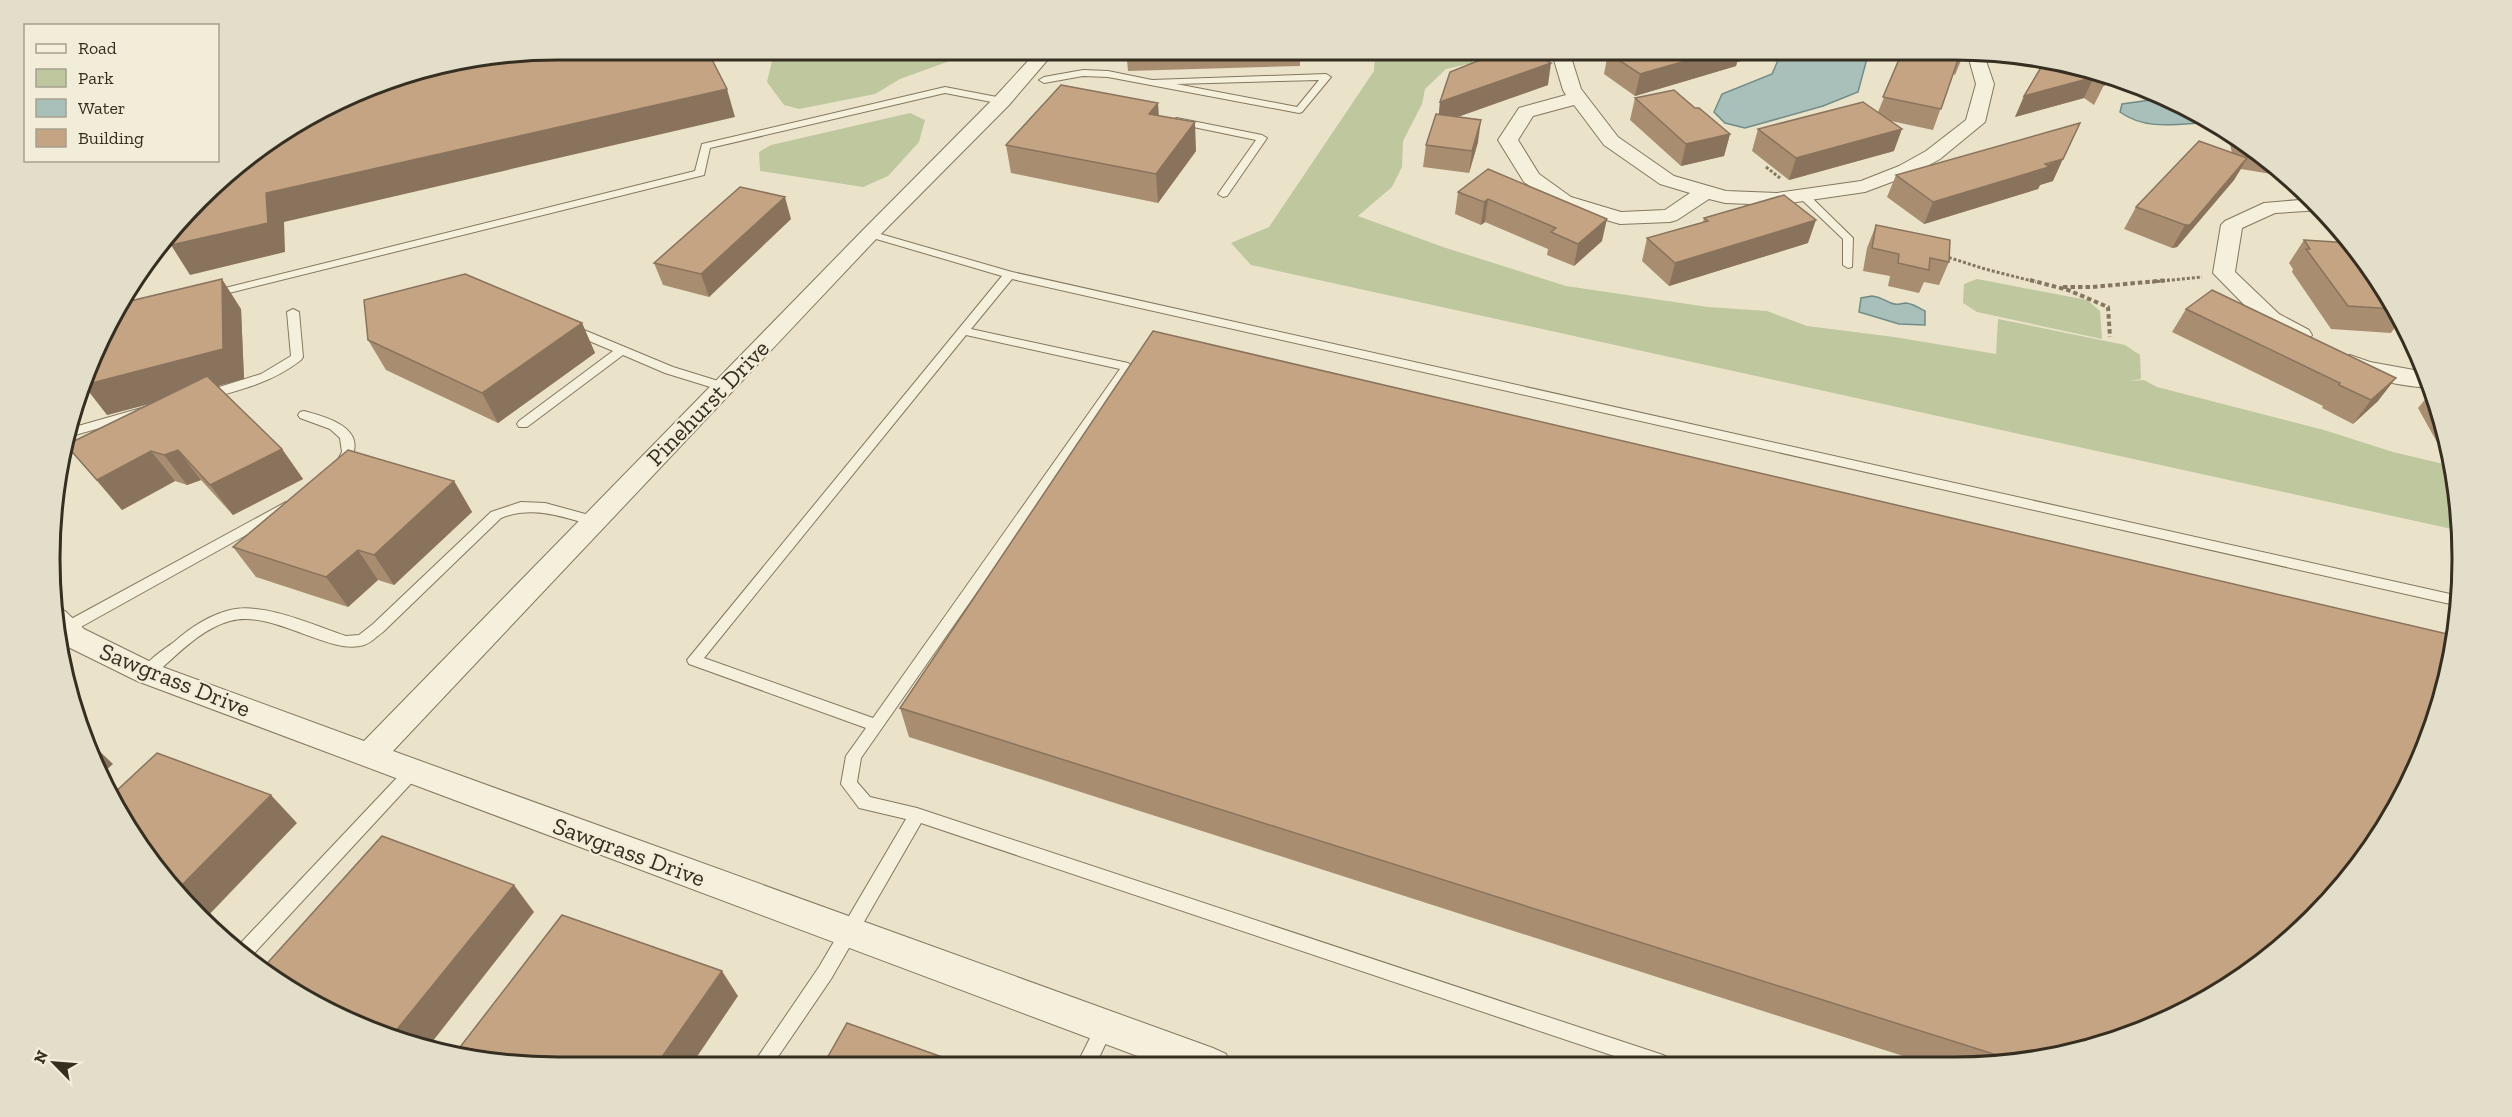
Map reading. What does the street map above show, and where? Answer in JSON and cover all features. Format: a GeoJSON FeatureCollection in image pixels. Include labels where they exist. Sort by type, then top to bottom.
{"type":"FeatureCollection","features":[{"type":"Feature","properties":{"kind":"street","name":"Pinehurst Drive"},"geometry":{"type":"LineString","coordinates":[[369,756],[870,234],[1002,101],[1041,81],[1045,60]]}},
{"type":"Feature","properties":{"kind":"street"},"geometry":{"type":"LineString","coordinates":[[1563,60],[1572,90],[1611,141],[1667,180],[1725,197],[1777,199],[1865,186],[1906,170],[1933,155],[1975,122],[1985,84],[1980,61]]}},
{"type":"Feature","properties":{"kind":"street"},"geometry":{"type":"LineString","coordinates":[[1578,98],[1526,112],[1508,140],[1531,178],[1564,201],[1620,218],[1670,216],[1706,191]]}},
{"type":"Feature","properties":{"kind":"street"},"geometry":{"type":"LineString","coordinates":[[2305,205],[2271,207],[2232,225],[2224,273],[2271,319],[2328,350],[2364,369],[2418,378]]}},
{"type":"Feature","properties":{"kind":"street","name":"Sawgrass Drive"},"geometry":{"type":"LineString","coordinates":[[66,634],[147,673],[847,933],[1189,1057]]}},
{"type":"Feature","properties":{"kind":"lane"},"geometry":{"type":"LineString","coordinates":[[1041,81],[1071,74],[1096,73],[1299,110],[1326,76],[1153,82]]}},
{"type":"Feature","properties":{"kind":"lane"},"geometry":{"type":"LineString","coordinates":[[205,296],[700,173],[705,146],[945,90],[1002,101]]}},
{"type":"Feature","properties":{"kind":"lane"},"geometry":{"type":"LineString","coordinates":[[1168,120],[1262,138],[1223,194]]}},
{"type":"Feature","properties":{"kind":"lane"},"geometry":{"type":"LineString","coordinates":[[1804,196],[1848,238],[1848,265]]}},
{"type":"Feature","properties":{"kind":"lane"},"geometry":{"type":"LineString","coordinates":[[870,234],[1009,275],[2450,599]]}},
{"type":"Feature","properties":{"kind":"lane"},"geometry":{"type":"LineString","coordinates":[[876,725],[694,660],[1009,275]]}},
{"type":"Feature","properties":{"kind":"lane"},"geometry":{"type":"LineString","coordinates":[[200,397],[258,382],[284,369],[297,357],[293,312]]}},
{"type":"Feature","properties":{"kind":"lane"},"geometry":{"type":"LineString","coordinates":[[566,327],[669,370],[724,387]]}},
{"type":"Feature","properties":{"kind":"lane"},"geometry":{"type":"LineString","coordinates":[[963,331],[1128,367],[854,756],[849,784],[865,804],[917,815],[1642,1057]]}},
{"type":"Feature","properties":{"kind":"lane"},"geometry":{"type":"LineString","coordinates":[[522,424],[621,351]]}},
{"type":"Feature","properties":{"kind":"lane"},"geometry":{"type":"LineString","coordinates":[[77,431],[153,408]]}},
{"type":"Feature","properties":{"kind":"lane"},"geometry":{"type":"LineString","coordinates":[[304,415],[331,423],[346,438],[349,452],[337,471],[330,477]]}},
{"type":"Feature","properties":{"kind":"lane"},"geometry":{"type":"LineString","coordinates":[[65,632],[296,501]]}},
{"type":"Feature","properties":{"kind":"lane"},"geometry":{"type":"LineString","coordinates":[[147,673],[202,629],[230,615],[251,612],[346,642],[362,640],[378,628],[496,515],[510,508],[529,505],[595,521]]}},
{"type":"Feature","properties":{"kind":"lane"},"geometry":{"type":"LineString","coordinates":[[248,948],[413,771]]}},
{"type":"Feature","properties":{"kind":"lane"},"geometry":{"type":"LineString","coordinates":[[767,1057],[825,973],[917,815]]}},
{"type":"Feature","properties":{"kind":"lane"},"geometry":{"type":"LineString","coordinates":[[1090,1057],[1105,1026]]}},
{"type":"Feature","properties":{"kind":"path"},"geometry":{"type":"LineString","coordinates":[[1936,253],[1971,266],[2088,296],[2108,307],[2110,337]]}},
{"type":"Feature","properties":{"kind":"path"},"geometry":{"type":"LineString","coordinates":[[2059,287],[2092,287],[2180,277],[2203,277]]}},
{"type":"Feature","properties":{"kind":"green space"},"geometry":{"type":"Polygon","coordinates":[[[952,60],[900,79],[875,94],[799,109],[784,105],[767,82],[772,61],[952,60]]]}},
{"type":"Feature","properties":{"kind":"green space"},"geometry":{"type":"Polygon","coordinates":[[[1375,60],[1472,60],[1472,63],[1446,69],[1425,89],[1422,104],[1403,141],[1402,167],[1392,187],[1358,216],[1443,247],[1566,286],[1708,307],[1767,311],[1807,326],[1894,337],[1996,354],[1998,319],[2125,345],[2140,355],[2141,379],[2129,381],[2144,380],[2157,387],[2324,430],[2393,452],[2443,464],[2451,529],[1251,265],[1231,243],[1269,227],[1374,71],[1375,60]]]}},
{"type":"Feature","properties":{"kind":"green space"},"geometry":{"type":"Polygon","coordinates":[[[910,113],[925,120],[919,142],[888,176],[863,187],[760,171],[759,152],[771,145],[910,113]]]}},
{"type":"Feature","properties":{"kind":"green space"},"geometry":{"type":"Polygon","coordinates":[[[1977,279],[2087,300],[2100,311],[2102,339],[1977,312],[1963,303],[1964,284],[1977,279]]]}},
{"type":"Feature","properties":{"kind":"water"},"geometry":{"type":"Polygon","coordinates":[[[1778,60],[1867,60],[1858,92],[1823,106],[1745,128],[1725,123],[1714,112],[1722,94],[1772,74],[1778,60]]]}},
{"type":"Feature","properties":{"kind":"water"},"geometry":{"type":"Polygon","coordinates":[[[2149,100],[2197,123],[2165,125],[2142,122],[2120,112],[2122,104],[2149,100]]]}},
{"type":"Feature","properties":{"kind":"water"},"geometry":{"type":"Polygon","coordinates":[[[1872,296],[1893,304],[1906,303],[1918,307],[1925,311],[1925,325],[1899,324],[1859,312],[1861,298],[1872,296]]]}},
{"type":"Feature","properties":{"kind":"building"},"geometry":{"type":"Polygon","coordinates":[[[712,60],[727,89],[266,193],[268,223],[171,245],[206,206],[230,184],[282,144],[338,111],[398,86],[429,77],[493,64],[526,61],[712,60]]]}},
{"type":"Feature","properties":{"kind":"building"},"geometry":{"type":"Polygon","coordinates":[[[1480,60],[1546,60],[1551,63],[1440,102],[1450,72],[1480,60]]]}},
{"type":"Feature","properties":{"kind":"building"},"geometry":{"type":"Polygon","coordinates":[[[1619,60],[1689,60],[1640,74],[1619,60]]]}},
{"type":"Feature","properties":{"kind":"building"},"geometry":{"type":"Polygon","coordinates":[[[1899,60],[1958,60],[1941,109],[1883,97],[1899,60]]]}},
{"type":"Feature","properties":{"kind":"building"},"geometry":{"type":"Polygon","coordinates":[[[2041,68],[2088,79],[2024,96],[2041,68]]]}},
{"type":"Feature","properties":{"kind":"building"},"geometry":{"type":"Polygon","coordinates":[[[1061,85],[1158,103],[1149,114],[1195,122],[1156,174],[1006,145],[1061,85]]]}},
{"type":"Feature","properties":{"kind":"building"},"geometry":{"type":"Polygon","coordinates":[[[1674,90],[1730,134],[1686,144],[1635,98],[1674,90]]]}},
{"type":"Feature","properties":{"kind":"building"},"geometry":{"type":"Polygon","coordinates":[[[1863,102],[1902,129],[1796,158],[1758,129],[1863,102]]]}},
{"type":"Feature","properties":{"kind":"building"},"geometry":{"type":"Polygon","coordinates":[[[1436,114],[1481,120],[1472,151],[1426,145],[1436,114]]]}},
{"type":"Feature","properties":{"kind":"building"},"geometry":{"type":"Polygon","coordinates":[[[2080,123],[2063,159],[2045,164],[2049,167],[1933,202],[1896,175],[2080,123]]]}},
{"type":"Feature","properties":{"kind":"building"},"geometry":{"type":"Polygon","coordinates":[[[2199,141],[2247,158],[2190,225],[2136,207],[2199,141]]]}},
{"type":"Feature","properties":{"kind":"building"},"geometry":{"type":"Polygon","coordinates":[[[1488,169],[1607,219],[1578,244],[1551,232],[1556,228],[1488,199],[1484,202],[1458,192],[1488,169]]]}},
{"type":"Feature","properties":{"kind":"building"},"geometry":{"type":"Polygon","coordinates":[[[740,187],[785,197],[701,274],[654,263],[740,187]]]}},
{"type":"Feature","properties":{"kind":"building"},"geometry":{"type":"Polygon","coordinates":[[[1784,195],[1816,220],[1675,263],[1647,238],[1708,221],[1704,218],[1784,195]]]}},
{"type":"Feature","properties":{"kind":"building"},"geometry":{"type":"Polygon","coordinates":[[[1876,225],[1950,240],[1949,262],[1930,258],[1929,270],[1898,263],[1899,254],[1872,248],[1876,225]]]}},
{"type":"Feature","properties":{"kind":"building"},"geometry":{"type":"Polygon","coordinates":[[[2304,240],[2338,242],[2385,308],[2348,306],[2306,249],[2310,249],[2304,240]]]}},
{"type":"Feature","properties":{"kind":"building"},"geometry":{"type":"Polygon","coordinates":[[[465,274],[582,323],[482,393],[368,340],[364,300],[465,274]]]}},
{"type":"Feature","properties":{"kind":"building"},"geometry":{"type":"Polygon","coordinates":[[[222,279],[223,349],[92,383],[111,338],[132,301],[222,279]]]}},
{"type":"Feature","properties":{"kind":"building"},"geometry":{"type":"Polygon","coordinates":[[[2212,290],[2396,378],[2371,400],[2186,309],[2212,290]]]}},
{"type":"Feature","properties":{"kind":"building"},"geometry":{"type":"Polygon","coordinates":[[[1153,331],[2446,634],[2426,719],[2401,779],[2385,808],[2349,862],[2306,911],[2257,954],[2203,990],[2174,1006],[2114,1031],[2083,1040],[2019,1053],[1997,1055],[900,708],[1153,331]]]}},
{"type":"Feature","properties":{"kind":"building"},"geometry":{"type":"Polygon","coordinates":[[[207,376],[282,449],[210,485],[178,450],[164,455],[151,451],[97,480],[72,452],[74,441],[207,376]]]}},
{"type":"Feature","properties":{"kind":"building"},"geometry":{"type":"Polygon","coordinates":[[[348,450],[454,481],[374,555],[358,550],[326,577],[233,547],[348,450]]]}},
{"type":"Feature","properties":{"kind":"building"},"geometry":{"type":"Polygon","coordinates":[[[157,753],[271,795],[182,885],[144,835],[117,790],[157,753]]]}},
{"type":"Feature","properties":{"kind":"building"},"geometry":{"type":"Polygon","coordinates":[[[382,836],[514,885],[396,1030],[338,1006],[268,963],[382,836]]]}},
{"type":"Feature","properties":{"kind":"building"},"geometry":{"type":"Polygon","coordinates":[[[562,915],[722,971],[662,1057],[526,1056],[460,1047],[562,915]]]}},
{"type":"Feature","properties":{"kind":"building"},"geometry":{"type":"Polygon","coordinates":[[[847,1023],[942,1057],[828,1057],[847,1023]]]}}]}
